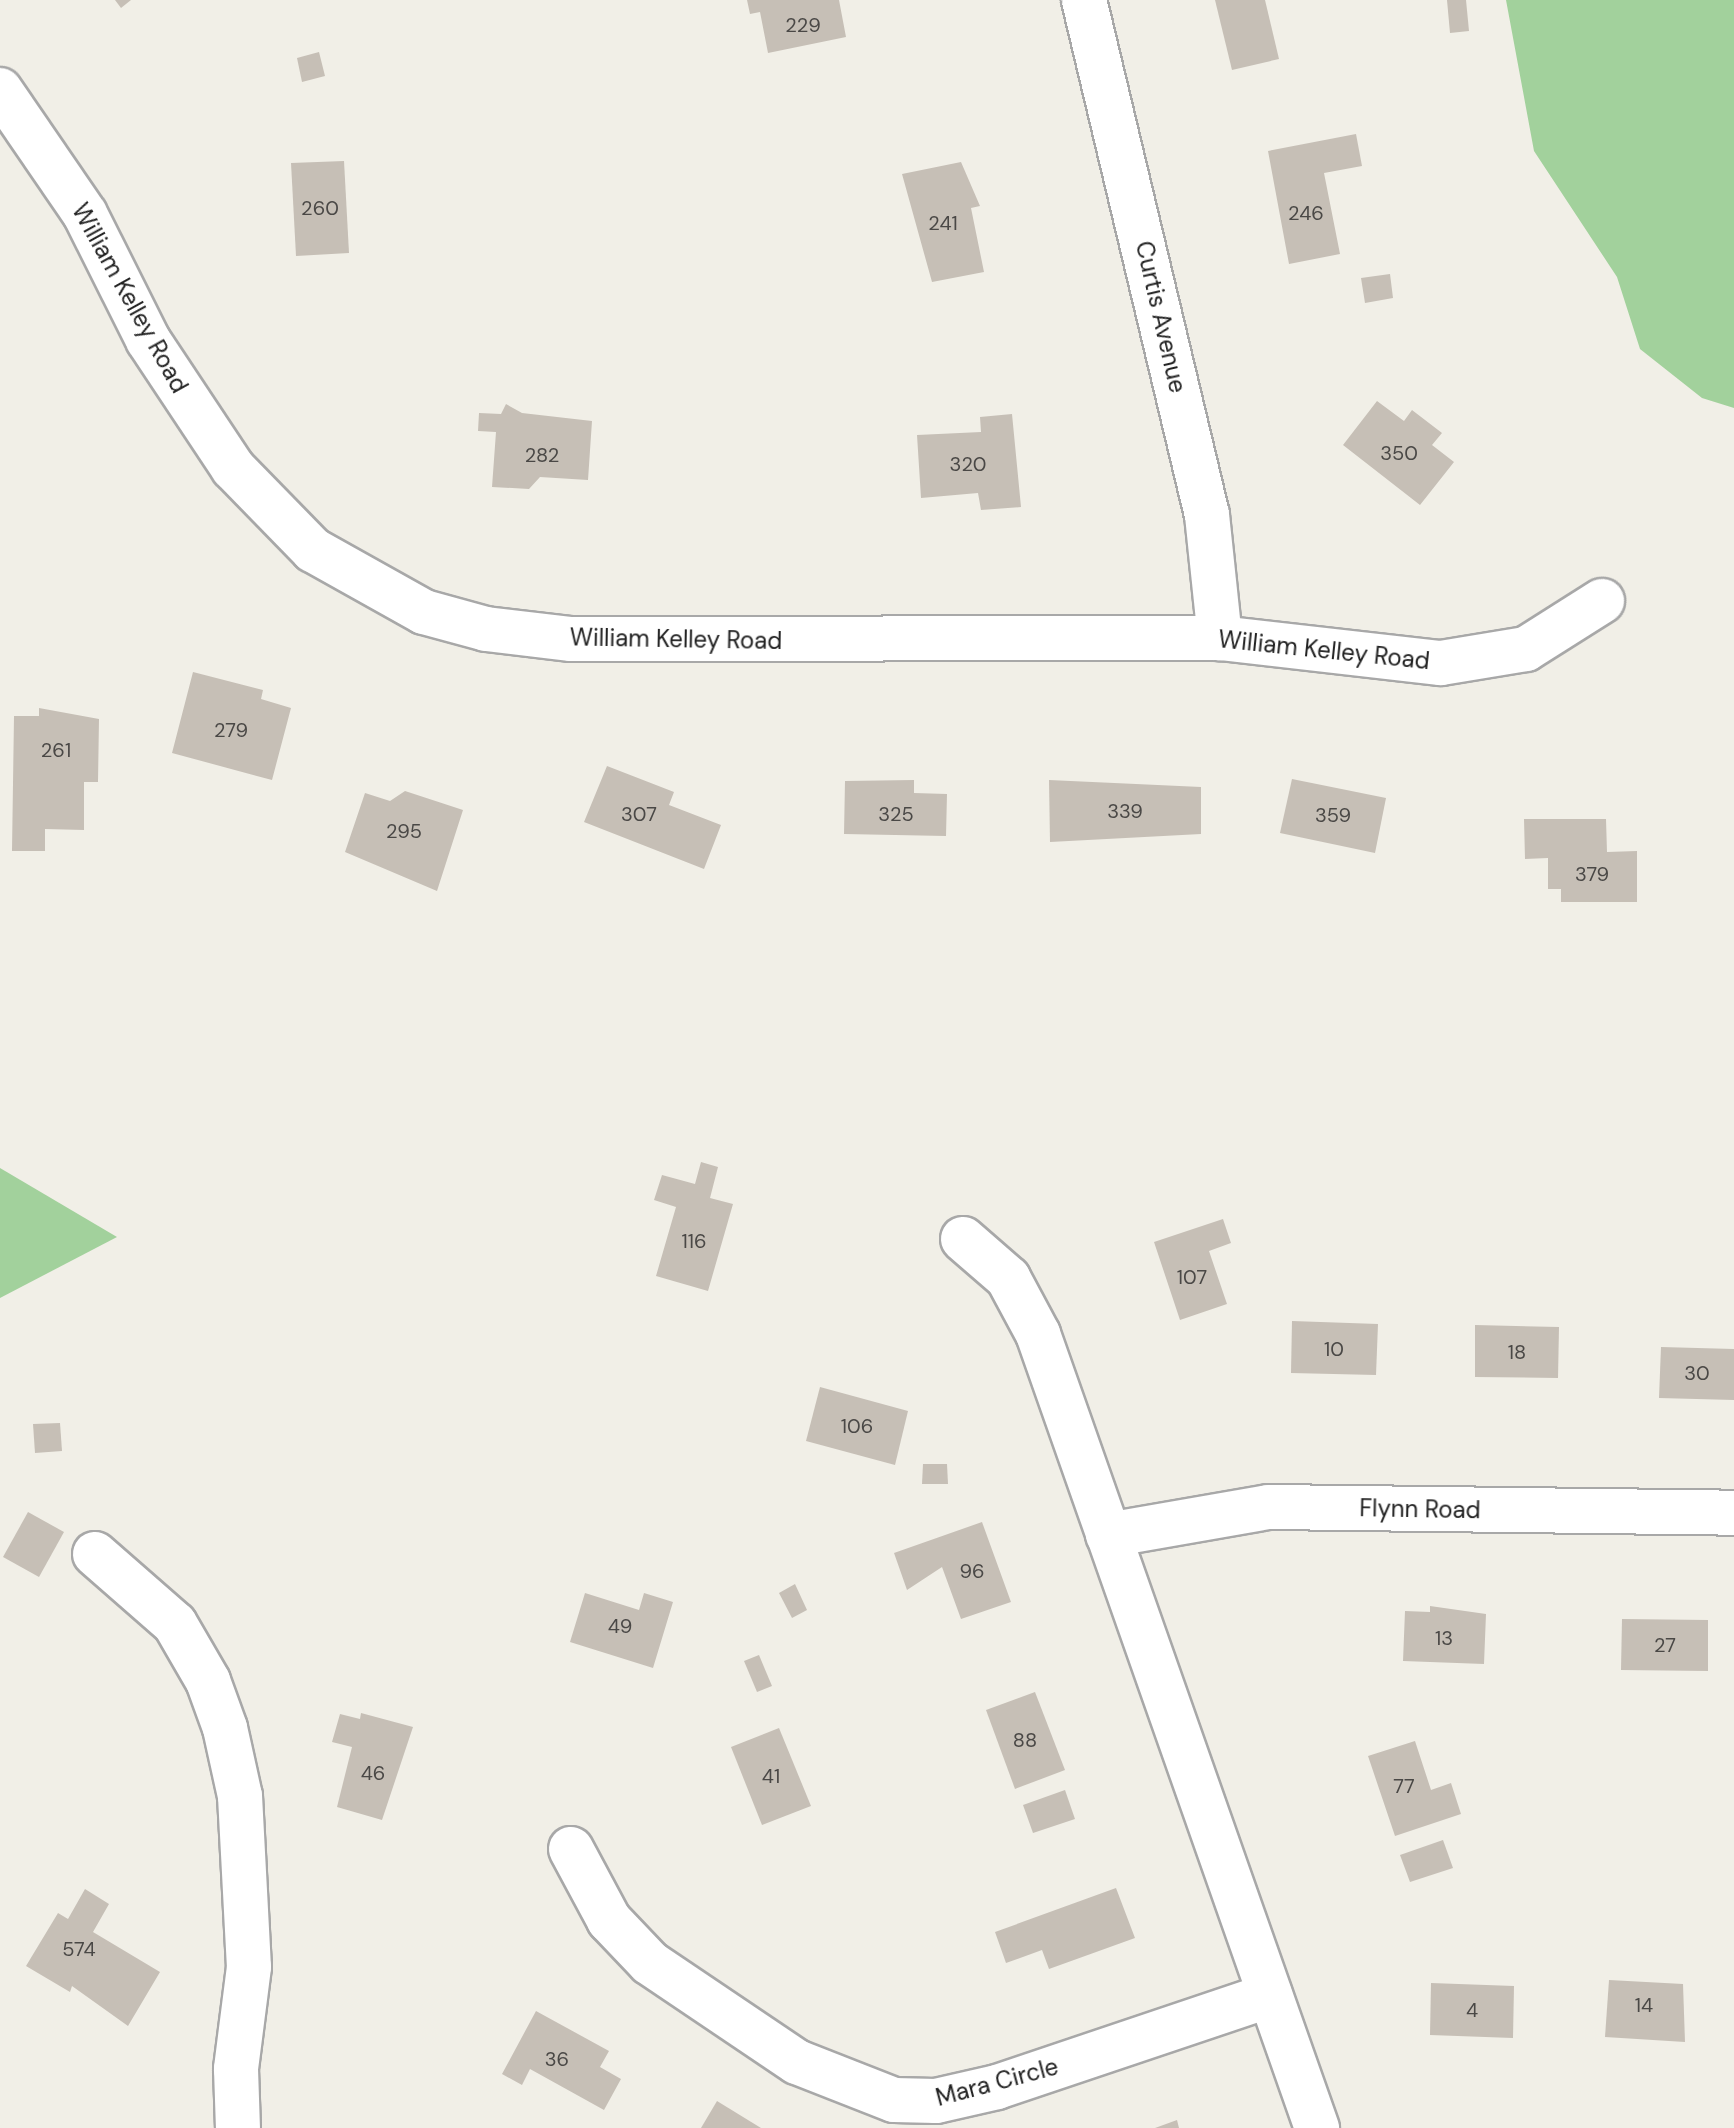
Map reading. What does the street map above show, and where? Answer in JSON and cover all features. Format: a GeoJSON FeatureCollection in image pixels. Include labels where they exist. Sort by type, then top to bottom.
{"type":"FeatureCollection","features":[{"type":"Feature","properties":{"kind":"street","name":"Curtis Avenue"},"geometry":{"type":"LineString","coordinates":[[1084,0],[1207,515],[1220,638]]}},
{"type":"Feature","properties":{"kind":"street","name":"William Kelley Road"},"geometry":{"type":"LineString","coordinates":[[0,90],[85,214],[148,340],[233,468],[313,550],[424,612],[486,629],[571,639],[1220,638],[1441,663],[1494,658],[1526,649],[1602,601]]}},
{"type":"Feature","properties":{"kind":"street"},"geometry":{"type":"LineString","coordinates":[[963,1239],[1008,1278],[1038,1334],[1317,2128]]}},
{"type":"Feature","properties":{"kind":"street","name":"Flynn Road"},"geometry":{"type":"LineString","coordinates":[[1108,1535],[1268,1507],[1734,1513]]}},
{"type":"Feature","properties":{"kind":"street"},"geometry":{"type":"LineString","coordinates":[[95,1554],[175,1624],[208,1681],[225,1728],[240,1796],[249,1967],[236,2069],[238,2128]]}},
{"type":"Feature","properties":{"kind":"street","name":"Mara Circle"},"geometry":{"type":"LineString","coordinates":[[571,1849],[609,1920],[650,1963],[797,2062],[894,2100],[936,2101],[997,2087],[1270,1995]]}},
{"type":"Feature","properties":{"kind":"green space"},"geometry":{"type":"Polygon","coordinates":[[[1506,0],[1734,0],[1734,408],[1702,398],[1640,349],[1617,277],[1534,151],[1506,0]]]}},
{"type":"Feature","properties":{"kind":"green space"},"geometry":{"type":"Polygon","coordinates":[[[0,1168],[117,1237],[0,1298],[0,1168]]]}},
{"type":"Feature","properties":{"kind":"building"},"geometry":{"type":"Polygon","coordinates":[[[115,0],[131,0],[121,8],[115,0]]]}},
{"type":"Feature","properties":{"kind":"building"},"geometry":{"type":"Polygon","coordinates":[[[747,0],[839,0],[846,37],[768,53],[760,12],[750,14],[747,0]]]}},
{"type":"Feature","properties":{"kind":"building"},"geometry":{"type":"Polygon","coordinates":[[[1215,0],[1265,0],[1279,59],[1232,70],[1215,0]]]}},
{"type":"Feature","properties":{"kind":"building"},"geometry":{"type":"Polygon","coordinates":[[[1447,0],[1466,0],[1469,31],[1450,33],[1447,0]]]}},
{"type":"Feature","properties":{"kind":"building"},"geometry":{"type":"Polygon","coordinates":[[[319,52],[325,76],[302,82],[297,58],[319,52]]]}},
{"type":"Feature","properties":{"kind":"building"},"geometry":{"type":"Polygon","coordinates":[[[1356,134],[1362,166],[1324,173],[1340,254],[1289,264],[1268,151],[1356,134]]]}},
{"type":"Feature","properties":{"kind":"building"},"geometry":{"type":"Polygon","coordinates":[[[344,161],[349,253],[296,256],[291,163],[344,161]]]}},
{"type":"Feature","properties":{"kind":"building"},"geometry":{"type":"Polygon","coordinates":[[[961,162],[980,206],[971,208],[984,272],[932,282],[902,174],[961,162]]]}},
{"type":"Feature","properties":{"kind":"building"},"geometry":{"type":"Polygon","coordinates":[[[1390,274],[1393,298],[1365,303],[1361,278],[1390,274]]]}},
{"type":"Feature","properties":{"kind":"building"},"geometry":{"type":"Polygon","coordinates":[[[1377,401],[1404,421],[1412,410],[1442,433],[1432,445],[1454,462],[1420,505],[1343,445],[1377,401]]]}},
{"type":"Feature","properties":{"kind":"building"},"geometry":{"type":"Polygon","coordinates":[[[506,404],[522,413],[592,421],[588,480],[540,477],[529,489],[492,487],[496,432],[478,431],[479,413],[501,414],[506,404]]]}},
{"type":"Feature","properties":{"kind":"building"},"geometry":{"type":"Polygon","coordinates":[[[1012,414],[1021,507],[981,510],[978,493],[921,498],[917,435],[981,432],[980,417],[1012,414]]]}},
{"type":"Feature","properties":{"kind":"building"},"geometry":{"type":"Polygon","coordinates":[[[193,672],[263,690],[261,699],[291,708],[272,780],[172,753],[193,672]]]}},
{"type":"Feature","properties":{"kind":"building"},"geometry":{"type":"Polygon","coordinates":[[[39,708],[99,719],[98,782],[84,782],[84,830],[45,829],[45,851],[12,851],[14,716],[39,716],[39,708]]]}},
{"type":"Feature","properties":{"kind":"building"},"geometry":{"type":"Polygon","coordinates":[[[607,766],[674,792],[669,805],[721,825],[704,869],[584,822],[607,766]]]}},
{"type":"Feature","properties":{"kind":"building"},"geometry":{"type":"Polygon","coordinates":[[[1292,779],[1386,798],[1375,853],[1280,833],[1292,779]]]}},
{"type":"Feature","properties":{"kind":"building"},"geometry":{"type":"Polygon","coordinates":[[[914,780],[914,793],[947,794],[946,836],[844,834],[845,781],[914,780]]]}},
{"type":"Feature","properties":{"kind":"building"},"geometry":{"type":"Polygon","coordinates":[[[1049,780],[1201,787],[1201,834],[1050,842],[1049,780]]]}},
{"type":"Feature","properties":{"kind":"building"},"geometry":{"type":"Polygon","coordinates":[[[405,791],[463,810],[437,891],[345,852],[365,793],[390,801],[405,791]]]}},
{"type":"Feature","properties":{"kind":"building"},"geometry":{"type":"Polygon","coordinates":[[[1524,819],[1606,819],[1607,852],[1637,851],[1637,902],[1561,902],[1561,889],[1548,889],[1548,858],[1525,859],[1524,819]]]}},
{"type":"Feature","properties":{"kind":"building"},"geometry":{"type":"Polygon","coordinates":[[[701,1162],[718,1167],[710,1198],[733,1204],[708,1291],[656,1276],[676,1207],[654,1200],[662,1175],[695,1184],[701,1162]]]}},
{"type":"Feature","properties":{"kind":"building"},"geometry":{"type":"Polygon","coordinates":[[[1223,1219],[1231,1243],[1209,1251],[1227,1304],[1180,1320],[1154,1242],[1223,1219]]]}},
{"type":"Feature","properties":{"kind":"building"},"geometry":{"type":"Polygon","coordinates":[[[1292,1321],[1378,1324],[1376,1375],[1291,1373],[1292,1321]]]}},
{"type":"Feature","properties":{"kind":"building"},"geometry":{"type":"Polygon","coordinates":[[[1475,1325],[1559,1327],[1558,1378],[1475,1377],[1475,1325]]]}},
{"type":"Feature","properties":{"kind":"building"},"geometry":{"type":"Polygon","coordinates":[[[1661,1347],[1734,1349],[1734,1400],[1659,1398],[1661,1347]]]}},
{"type":"Feature","properties":{"kind":"building"},"geometry":{"type":"Polygon","coordinates":[[[820,1387],[908,1411],[895,1465],[806,1441],[820,1387]]]}},
{"type":"Feature","properties":{"kind":"building"},"geometry":{"type":"Polygon","coordinates":[[[60,1423],[62,1451],[35,1453],[33,1424],[60,1423]]]}},
{"type":"Feature","properties":{"kind":"building"},"geometry":{"type":"Polygon","coordinates":[[[923,1464],[947,1464],[948,1484],[922,1484],[923,1464]]]}},
{"type":"Feature","properties":{"kind":"building"},"geometry":{"type":"Polygon","coordinates":[[[28,1512],[64,1532],[39,1577],[3,1557],[28,1512]]]}},
{"type":"Feature","properties":{"kind":"building"},"geometry":{"type":"Polygon","coordinates":[[[982,1522],[1011,1602],[961,1619],[942,1567],[907,1590],[894,1553],[982,1522]]]}},
{"type":"Feature","properties":{"kind":"building"},"geometry":{"type":"Polygon","coordinates":[[[795,1584],[807,1610],[792,1618],[779,1593],[795,1584]]]}},
{"type":"Feature","properties":{"kind":"building"},"geometry":{"type":"Polygon","coordinates":[[[585,1593],[639,1610],[644,1593],[673,1602],[653,1668],[570,1642],[585,1593]]]}},
{"type":"Feature","properties":{"kind":"building"},"geometry":{"type":"Polygon","coordinates":[[[1430,1606],[1486,1614],[1484,1664],[1403,1661],[1405,1611],[1430,1612],[1430,1606]]]}},
{"type":"Feature","properties":{"kind":"building"},"geometry":{"type":"Polygon","coordinates":[[[1622,1619],[1708,1620],[1708,1671],[1621,1670],[1622,1619]]]}},
{"type":"Feature","properties":{"kind":"building"},"geometry":{"type":"Polygon","coordinates":[[[759,1655],[772,1686],[757,1692],[744,1661],[759,1655]]]}},
{"type":"Feature","properties":{"kind":"building"},"geometry":{"type":"Polygon","coordinates":[[[1035,1692],[1065,1770],[1015,1789],[986,1710],[1035,1692]]]}},
{"type":"Feature","properties":{"kind":"building"},"geometry":{"type":"Polygon","coordinates":[[[361,1713],[413,1727],[382,1820],[337,1807],[352,1747],[332,1742],[340,1714],[360,1719],[361,1713]]]}},
{"type":"Feature","properties":{"kind":"building"},"geometry":{"type":"Polygon","coordinates":[[[779,1728],[811,1806],[762,1825],[731,1747],[779,1728]]]}},
{"type":"Feature","properties":{"kind":"building"},"geometry":{"type":"Polygon","coordinates":[[[1415,1741],[1431,1790],[1451,1783],[1461,1814],[1395,1836],[1368,1756],[1415,1741]]]}},
{"type":"Feature","properties":{"kind":"building"},"geometry":{"type":"Polygon","coordinates":[[[1065,1790],[1075,1819],[1033,1833],[1023,1805],[1065,1790]]]}},
{"type":"Feature","properties":{"kind":"building"},"geometry":{"type":"Polygon","coordinates":[[[1443,1840],[1453,1868],[1410,1882],[1400,1855],[1443,1840]]]}},
{"type":"Feature","properties":{"kind":"building"},"geometry":{"type":"Polygon","coordinates":[[[1116,1888],[1135,1938],[1049,1969],[1042,1950],[1006,1963],[995,1932],[1116,1888]]]}},
{"type":"Feature","properties":{"kind":"building"},"geometry":{"type":"Polygon","coordinates":[[[85,1889],[109,1904],[93,1932],[160,1972],[128,2026],[72,1986],[70,1992],[26,1966],[58,1913],[68,1919],[85,1889]]]}},
{"type":"Feature","properties":{"kind":"building"},"geometry":{"type":"Polygon","coordinates":[[[1609,1980],[1683,1984],[1685,2042],[1605,2037],[1609,1980]]]}},
{"type":"Feature","properties":{"kind":"building"},"geometry":{"type":"Polygon","coordinates":[[[1431,1983],[1514,1986],[1513,2038],[1430,2035],[1431,1983]]]}},
{"type":"Feature","properties":{"kind":"building"},"geometry":{"type":"Polygon","coordinates":[[[536,2011],[609,2051],[600,2067],[621,2079],[604,2110],[530,2069],[522,2085],[502,2074],[536,2011]]]}},
{"type":"Feature","properties":{"kind":"building"},"geometry":{"type":"Polygon","coordinates":[[[717,2101],[761,2128],[701,2128],[717,2101]]]}},
{"type":"Feature","properties":{"kind":"building"},"geometry":{"type":"Polygon","coordinates":[[[1177,2120],[1179,2128],[1155,2128],[1177,2120]]]}}]}
